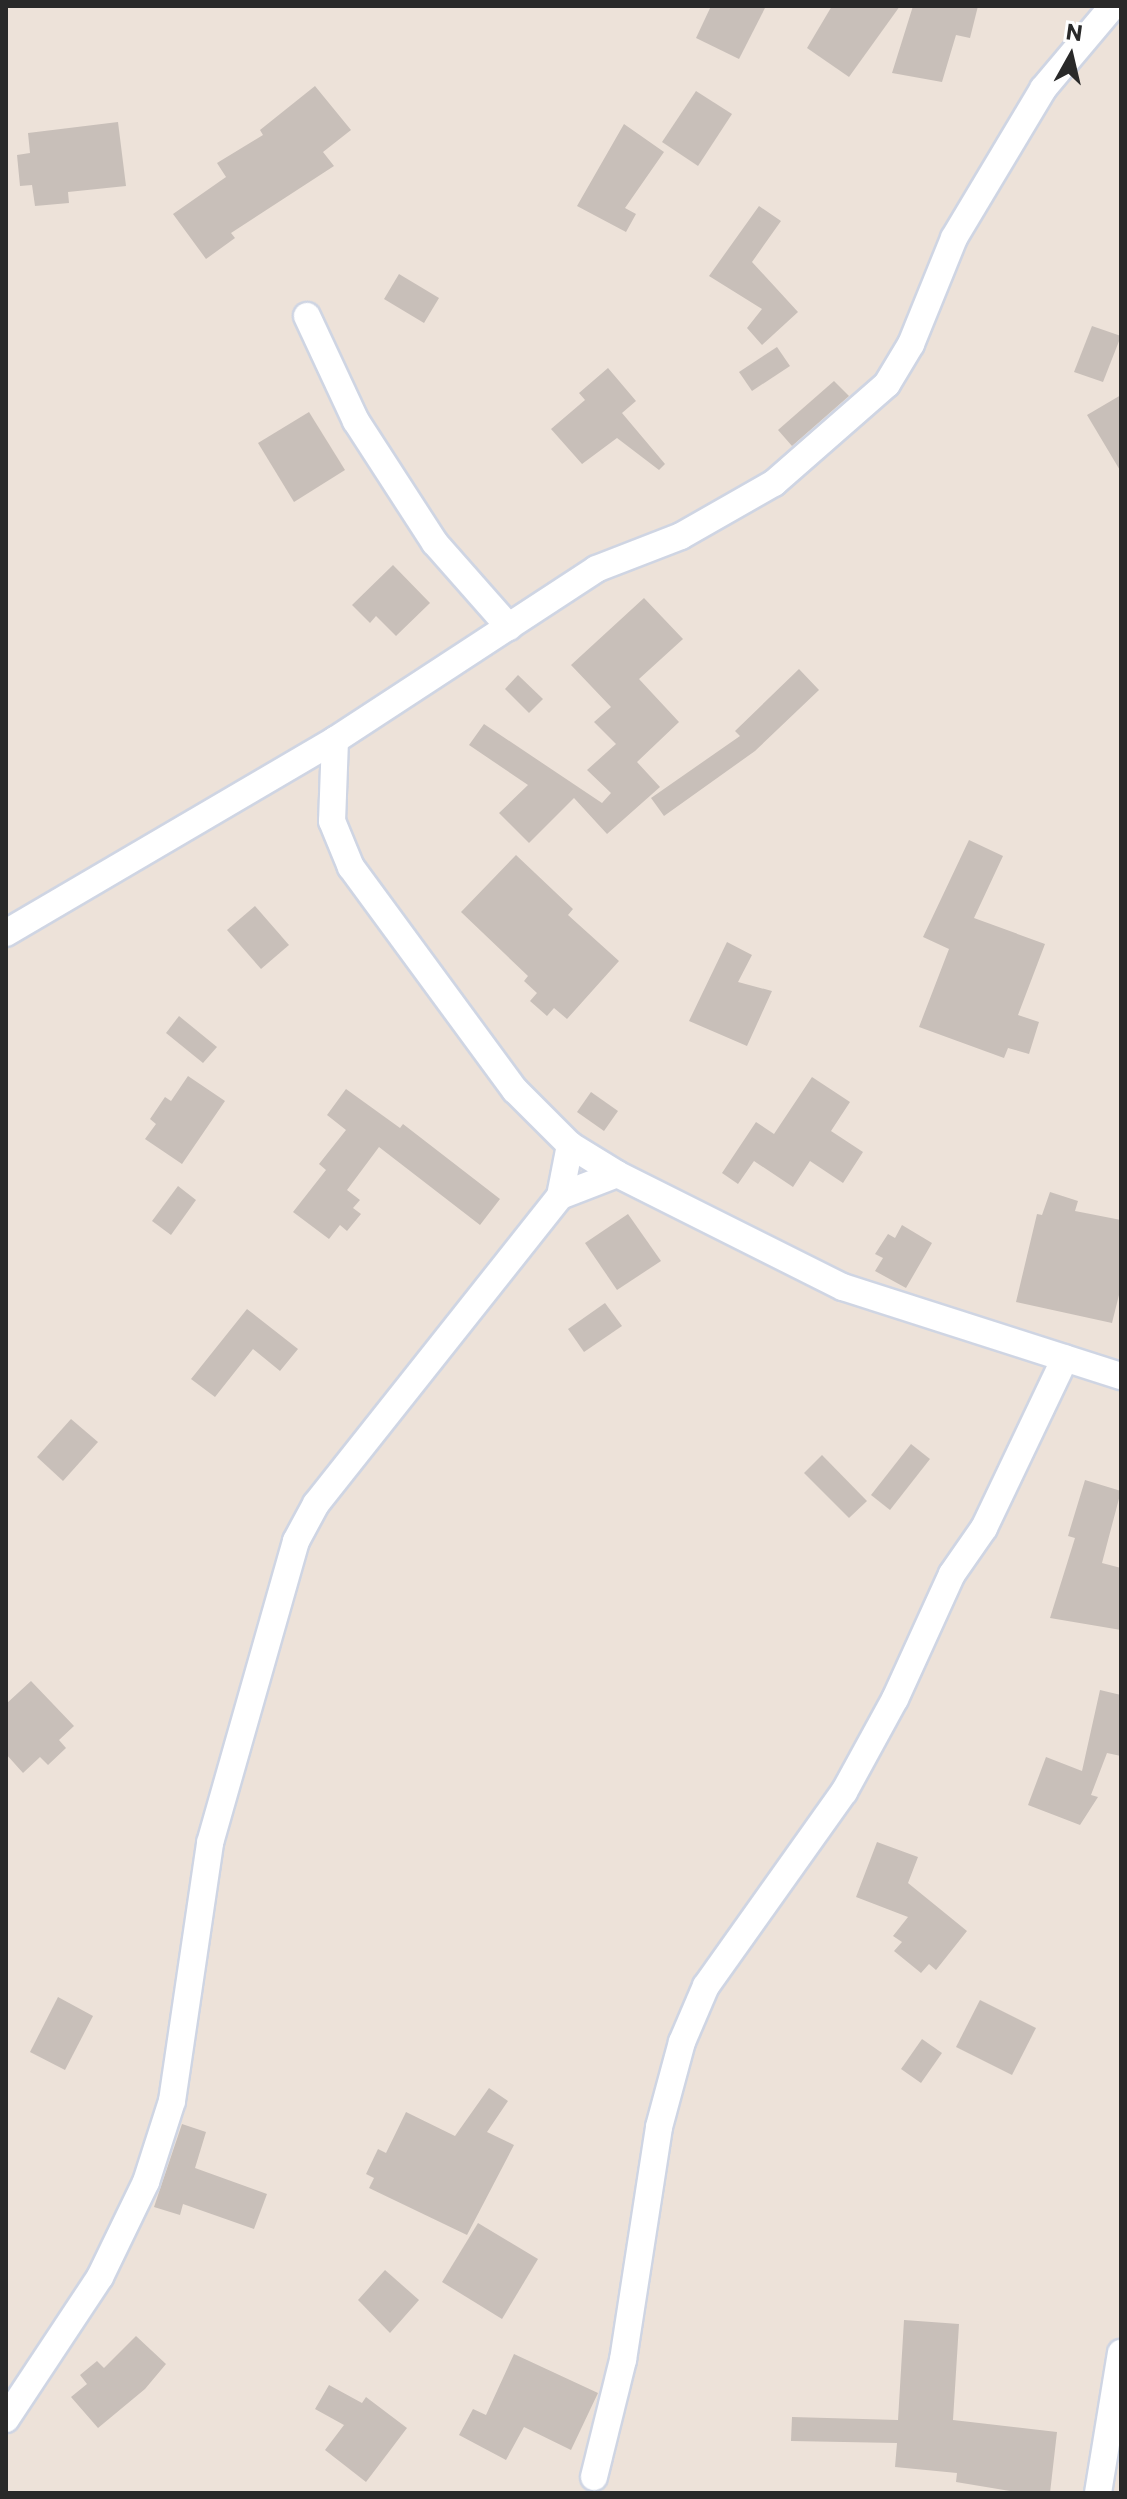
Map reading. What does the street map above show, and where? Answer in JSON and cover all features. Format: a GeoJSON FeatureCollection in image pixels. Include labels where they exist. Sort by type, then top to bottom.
{"type":"FeatureCollection","features":[{"type":"Feature","properties":{"kind":"street"},"geometry":{"type":"LineString","coordinates":[[6,933],[335,740],[596,569],[681,536],[774,483],[887,384],[911,344],[954,238],[1026,116],[1113,6]]}},
{"type":"Feature","properties":{"kind":"street"},"geometry":{"type":"LineString","coordinates":[[307,316],[356,421],[427,531],[509,627]]}},
{"type":"Feature","properties":{"kind":"street"},"geometry":{"type":"LineString","coordinates":[[335,740],[332,821],[351,867],[515,1090],[570,1145],[617,1174],[843,1287],[1121,1376]]}},
{"type":"Feature","properties":{"kind":"street"},"geometry":{"type":"LineString","coordinates":[[6,2419],[100,2277],[146,2182],[172,2101],[210,1843],[296,1541],[316,1504],[560,1196],[570,1145]]}},
{"type":"Feature","properties":{"kind":"street"},"geometry":{"type":"LineString","coordinates":[[560,1196],[617,1174]]}},
{"type":"Feature","properties":{"kind":"street"},"geometry":{"type":"LineString","coordinates":[[594,2477],[623,2360],[659,2127],[682,2042],[706,1986],[844,1792],[895,1699],[952,1574],[984,1528],[1065,1358]]}},
{"type":"Feature","properties":{"kind":"street"},"geometry":{"type":"LineString","coordinates":[[1098,2493],[1121,2353]]}},
{"type":"Feature","properties":{"kind":"building"},"geometry":{"type":"Polygon","coordinates":[[[711,6],[766,6],[739,59],[696,38],[711,6]]]}},
{"type":"Feature","properties":{"kind":"building"},"geometry":{"type":"Polygon","coordinates":[[[832,6],[900,6],[849,77],[807,48],[832,6]]]}},
{"type":"Feature","properties":{"kind":"building"},"geometry":{"type":"Polygon","coordinates":[[[913,6],[978,6],[970,38],[956,35],[942,82],[892,73],[913,6]]]}},
{"type":"Feature","properties":{"kind":"building"},"geometry":{"type":"Polygon","coordinates":[[[315,86],[351,130],[323,152],[334,166],[231,233],[235,238],[206,259],[173,214],[226,177],[217,163],[263,135],[260,130],[315,86]]]}},
{"type":"Feature","properties":{"kind":"building"},"geometry":{"type":"Polygon","coordinates":[[[696,91],[732,114],[698,166],[662,142],[696,91]]]}},
{"type":"Feature","properties":{"kind":"building"},"geometry":{"type":"Polygon","coordinates":[[[118,122],[126,186],[68,192],[69,203],[35,206],[32,185],[20,186],[17,155],[30,153],[28,133],[118,122]]]}},
{"type":"Feature","properties":{"kind":"building"},"geometry":{"type":"Polygon","coordinates":[[[624,124],[664,152],[625,208],[636,214],[626,232],[577,206],[624,124]]]}},
{"type":"Feature","properties":{"kind":"building"},"geometry":{"type":"Polygon","coordinates":[[[759,206],[781,221],[752,262],[798,312],[762,345],[747,328],[762,309],[709,276],[759,206]]]}},
{"type":"Feature","properties":{"kind":"building"},"geometry":{"type":"Polygon","coordinates":[[[399,274],[439,298],[424,323],[384,299],[399,274]]]}},
{"type":"Feature","properties":{"kind":"building"},"geometry":{"type":"Polygon","coordinates":[[[1092,326],[1121,336],[1103,382],[1074,372],[1092,326]]]}},
{"type":"Feature","properties":{"kind":"building"},"geometry":{"type":"Polygon","coordinates":[[[777,347],[790,366],[752,391],[739,372],[777,347]]]}},
{"type":"Feature","properties":{"kind":"building"},"geometry":{"type":"Polygon","coordinates":[[[608,368],[636,401],[622,413],[665,464],[659,470],[617,438],[582,464],[551,429],[585,400],[579,393],[608,368]]]}},
{"type":"Feature","properties":{"kind":"building"},"geometry":{"type":"Polygon","coordinates":[[[834,381],[849,396],[792,446],[778,430],[834,381]]]}},
{"type":"Feature","properties":{"kind":"building"},"geometry":{"type":"Polygon","coordinates":[[[1121,395],[1121,472],[1087,415],[1121,395]]]}},
{"type":"Feature","properties":{"kind":"building"},"geometry":{"type":"Polygon","coordinates":[[[309,412],[345,470],[294,502],[258,443],[309,412]]]}},
{"type":"Feature","properties":{"kind":"building"},"geometry":{"type":"Polygon","coordinates":[[[393,565],[430,603],[396,636],[376,616],[370,623],[352,605],[393,565]]]}},
{"type":"Feature","properties":{"kind":"building"},"geometry":{"type":"Polygon","coordinates":[[[644,598],[683,639],[639,679],[679,722],[637,762],[660,787],[607,834],[574,798],[529,843],[499,813],[528,785],[469,745],[484,724],[602,803],[611,793],[587,770],[616,744],[594,722],[611,707],[571,665],[644,598]]]}},
{"type":"Feature","properties":{"kind":"building"},"geometry":{"type":"Polygon","coordinates":[[[799,669],[819,690],[755,751],[664,816],[651,798],[740,736],[735,731],[799,669]]]}},
{"type":"Feature","properties":{"kind":"building"},"geometry":{"type":"Polygon","coordinates":[[[518,675],[543,699],[529,713],[505,689],[518,675]]]}},
{"type":"Feature","properties":{"kind":"building"},"geometry":{"type":"Polygon","coordinates":[[[969,840],[1003,856],[974,918],[1045,944],[1018,1015],[1039,1022],[1029,1054],[1008,1048],[1004,1058],[919,1027],[949,949],[923,937],[969,840]]]}},
{"type":"Feature","properties":{"kind":"building"},"geometry":{"type":"Polygon","coordinates":[[[516,855],[573,909],[568,915],[619,961],[567,1019],[554,1008],[547,1016],[530,1001],[537,993],[524,981],[528,976],[461,912],[516,855]]]}},
{"type":"Feature","properties":{"kind":"building"},"geometry":{"type":"Polygon","coordinates":[[[255,906],[289,945],[261,969],[227,930],[255,906]]]}},
{"type":"Feature","properties":{"kind":"building"},"geometry":{"type":"Polygon","coordinates":[[[727,942],[752,955],[738,982],[772,991],[747,1046],[689,1021],[727,942]]]}},
{"type":"Feature","properties":{"kind":"building"},"geometry":{"type":"Polygon","coordinates":[[[179,1016],[217,1047],[203,1063],[166,1033],[179,1016]]]}},
{"type":"Feature","properties":{"kind":"building"},"geometry":{"type":"Polygon","coordinates":[[[188,1076],[225,1101],[182,1164],[145,1139],[156,1124],[150,1119],[165,1097],[171,1101],[188,1076]]]}},
{"type":"Feature","properties":{"kind":"building"},"geometry":{"type":"Polygon","coordinates":[[[812,1077],[850,1102],[831,1131],[863,1152],[843,1183],[810,1161],[793,1187],[754,1161],[738,1184],[722,1173],[756,1122],[774,1134],[812,1077]]]}},
{"type":"Feature","properties":{"kind":"building"},"geometry":{"type":"Polygon","coordinates":[[[346,1089],[400,1128],[403,1124],[500,1199],[480,1225],[379,1147],[347,1190],[360,1200],[353,1208],[361,1214],[347,1231],[340,1225],[329,1239],[293,1212],[326,1170],[319,1164],[346,1130],[327,1115],[346,1089]]]}},
{"type":"Feature","properties":{"kind":"building"},"geometry":{"type":"Polygon","coordinates":[[[591,1092],[618,1111],[604,1131],[577,1112],[591,1092]]]}},
{"type":"Feature","properties":{"kind":"building"},"geometry":{"type":"Polygon","coordinates":[[[178,1186],[196,1200],[171,1235],[152,1221],[178,1186]]]}},
{"type":"Feature","properties":{"kind":"building"},"geometry":{"type":"Polygon","coordinates":[[[1050,1192],[1078,1201],[1075,1211],[1121,1220],[1121,1287],[1112,1323],[1016,1302],[1037,1214],[1042,1215],[1050,1192]]]}},
{"type":"Feature","properties":{"kind":"building"},"geometry":{"type":"Polygon","coordinates":[[[628,1214],[661,1261],[617,1290],[585,1243],[628,1214]]]}},
{"type":"Feature","properties":{"kind":"building"},"geometry":{"type":"Polygon","coordinates":[[[902,1225],[932,1243],[906,1288],[875,1271],[883,1258],[875,1254],[888,1234],[895,1238],[902,1225]]]}},
{"type":"Feature","properties":{"kind":"building"},"geometry":{"type":"Polygon","coordinates":[[[605,1303],[622,1326],[584,1352],[568,1329],[605,1303]]]}},
{"type":"Feature","properties":{"kind":"building"},"geometry":{"type":"Polygon","coordinates":[[[247,1309],[298,1349],[280,1371],[253,1349],[215,1397],[191,1379],[247,1309]]]}},
{"type":"Feature","properties":{"kind":"building"},"geometry":{"type":"Polygon","coordinates":[[[71,1419],[98,1442],[63,1481],[37,1457],[71,1419]]]}},
{"type":"Feature","properties":{"kind":"building"},"geometry":{"type":"Polygon","coordinates":[[[911,1444],[930,1459],[890,1510],[871,1495],[911,1444]]]}},
{"type":"Feature","properties":{"kind":"building"},"geometry":{"type":"Polygon","coordinates":[[[822,1455],[867,1501],[849,1518],[804,1473],[822,1455]]]}},
{"type":"Feature","properties":{"kind":"building"},"geometry":{"type":"Polygon","coordinates":[[[1085,1480],[1121,1491],[1102,1563],[1121,1568],[1121,1630],[1050,1618],[1075,1538],[1068,1536],[1085,1480]]]}},
{"type":"Feature","properties":{"kind":"building"},"geometry":{"type":"Polygon","coordinates":[[[31,1681],[74,1726],[59,1740],[66,1748],[48,1765],[40,1757],[23,1773],[6,1754],[6,1704],[31,1681]]]}},
{"type":"Feature","properties":{"kind":"building"},"geometry":{"type":"Polygon","coordinates":[[[1100,1690],[1121,1695],[1121,1756],[1107,1753],[1091,1795],[1098,1797],[1080,1825],[1028,1805],[1046,1757],[1082,1771],[1100,1690]]]}},
{"type":"Feature","properties":{"kind":"building"},"geometry":{"type":"Polygon","coordinates":[[[877,1842],[918,1857],[908,1883],[967,1931],[936,1970],[929,1964],[921,1973],[894,1951],[902,1942],[893,1936],[908,1917],[856,1897],[877,1842]]]}},
{"type":"Feature","properties":{"kind":"building"},"geometry":{"type":"Polygon","coordinates":[[[58,1997],[93,2016],[65,2070],[30,2052],[58,1997]]]}},
{"type":"Feature","properties":{"kind":"building"},"geometry":{"type":"Polygon","coordinates":[[[980,2000],[1036,2028],[1012,2075],[956,2047],[980,2000]]]}},
{"type":"Feature","properties":{"kind":"building"},"geometry":{"type":"Polygon","coordinates":[[[922,2039],[942,2053],[921,2083],[901,2069],[922,2039]]]}},
{"type":"Feature","properties":{"kind":"building"},"geometry":{"type":"Polygon","coordinates":[[[489,2088],[508,2101],[487,2132],[514,2145],[467,2235],[369,2188],[374,2178],[366,2174],[378,2149],[386,2153],[406,2112],[455,2136],[489,2088]]]}},
{"type":"Feature","properties":{"kind":"building"},"geometry":{"type":"Polygon","coordinates":[[[182,2124],[206,2132],[195,2168],[267,2194],[254,2229],[183,2204],[180,2215],[154,2207],[182,2124]]]}},
{"type":"Feature","properties":{"kind":"building"},"geometry":{"type":"Polygon","coordinates":[[[478,2223],[538,2259],[502,2319],[442,2282],[478,2223]]]}},
{"type":"Feature","properties":{"kind":"building"},"geometry":{"type":"Polygon","coordinates":[[[385,2270],[419,2300],[390,2333],[358,2300],[385,2270]]]}},
{"type":"Feature","properties":{"kind":"building"},"geometry":{"type":"Polygon","coordinates":[[[904,2320],[959,2324],[953,2420],[1057,2432],[1050,2493],[1010,2491],[956,2482],[957,2473],[895,2467],[897,2443],[791,2441],[792,2417],[898,2420],[904,2320]]]}},
{"type":"Feature","properties":{"kind":"building"},"geometry":{"type":"Polygon","coordinates":[[[136,2336],[166,2364],[145,2389],[98,2428],[71,2397],[87,2384],[80,2375],[97,2361],[104,2368],[136,2336]]]}},
{"type":"Feature","properties":{"kind":"building"},"geometry":{"type":"Polygon","coordinates":[[[514,2354],[598,2393],[571,2450],[524,2427],[506,2460],[459,2435],[473,2409],[486,2415],[514,2354]]]}},
{"type":"Feature","properties":{"kind":"building"},"geometry":{"type":"Polygon","coordinates":[[[329,2385],[362,2403],[366,2397],[407,2428],[366,2482],[325,2450],[344,2425],[315,2409],[329,2385]]]}}]}
